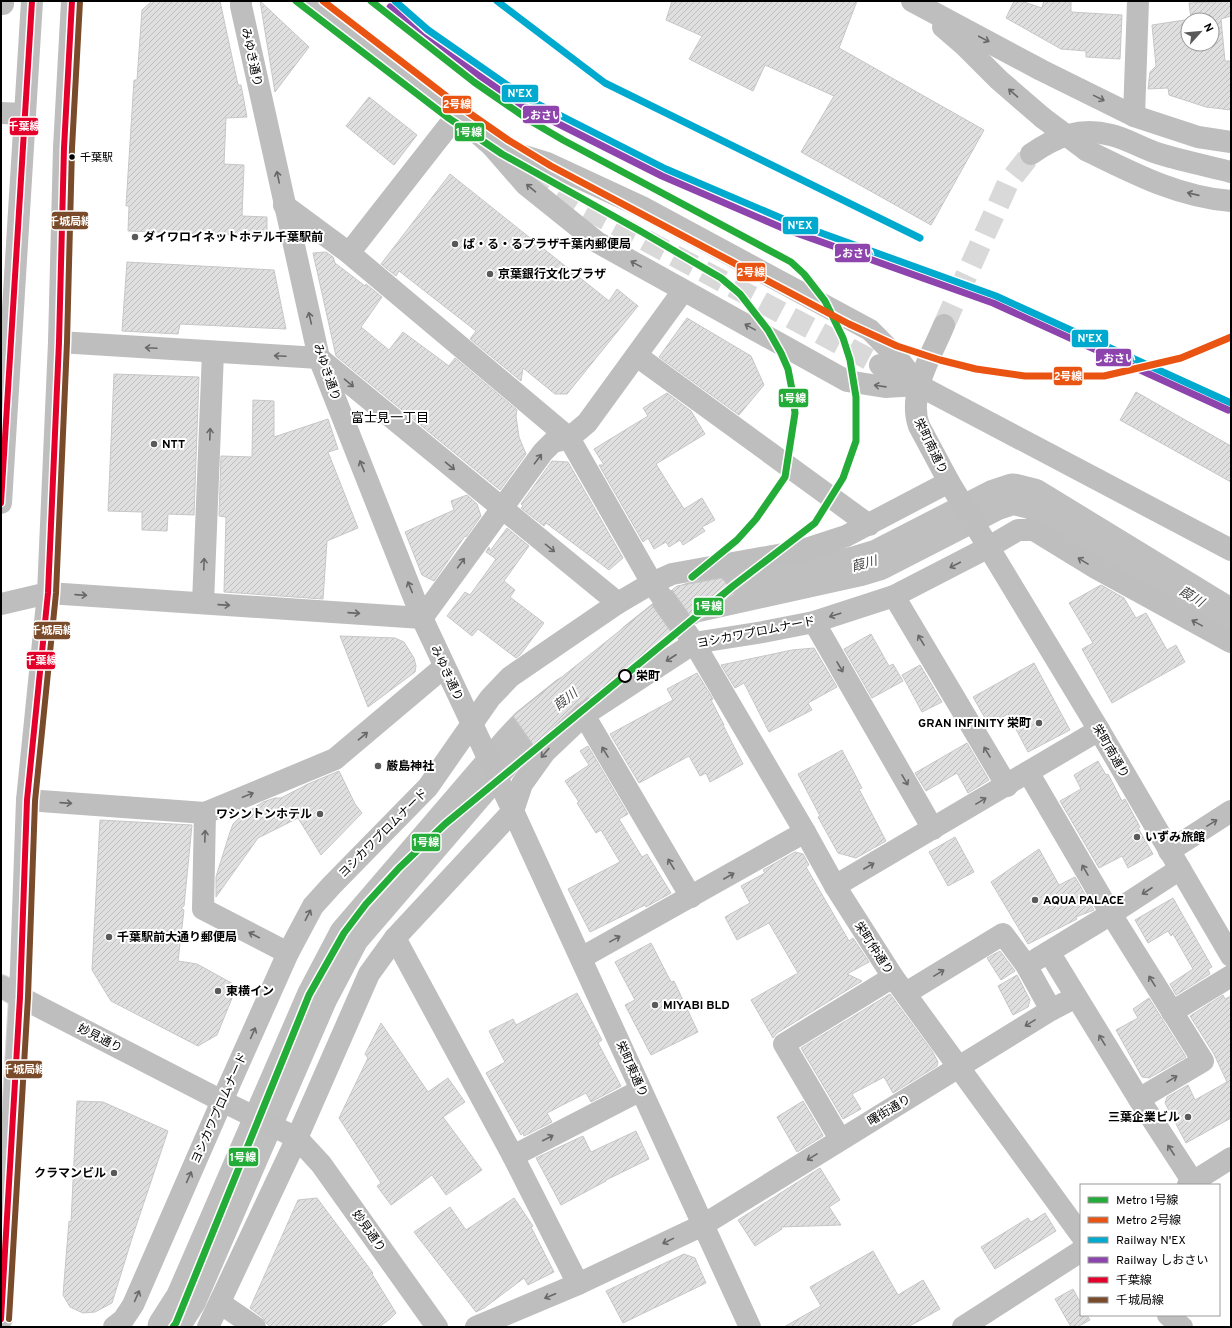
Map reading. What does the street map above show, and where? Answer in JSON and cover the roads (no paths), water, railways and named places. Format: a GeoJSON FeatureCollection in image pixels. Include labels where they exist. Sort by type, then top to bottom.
{"type":"FeatureCollection","features":[{"type":"Feature","properties":{"kind":"main road"},"geometry":{"type":"LineString","coordinates":[[1,4],[3,4],[3,1]]}},
{"type":"Feature","properties":{"kind":"main road"},"geometry":{"type":"LineString","coordinates":[[1,504],[32,1]]}},
{"type":"Feature","properties":{"kind":"main road"},"geometry":{"type":"LineString","coordinates":[[1,1320],[20,997],[27,800],[48,593],[59,342],[64,148],[72,1]]}},
{"type":"Feature","properties":{"kind":"main road","name":"みゆき通り"},"geometry":{"type":"LineString","coordinates":[[241,1],[242,14],[319,358],[422,618],[500,783]]}},
{"type":"Feature","properties":{"kind":"main road"},"geometry":{"type":"LineString","coordinates":[[309,1],[324,10],[457,115],[492,146],[526,185],[597,242],[847,381],[885,387],[918,385]]}},
{"type":"Feature","properties":{"kind":"main road"},"geometry":{"type":"LineString","coordinates":[[912,1],[1134,116],[1198,137],[1231,142]]}},
{"type":"Feature","properties":{"kind":"main road"},"geometry":{"type":"LineString","coordinates":[[912,1],[965,46],[999,80],[1043,118],[1086,150],[1128,171],[1172,189],[1217,200],[1231,201]]}},
{"type":"Feature","properties":{"kind":"main road"},"geometry":{"type":"LineString","coordinates":[[1134,116],[1138,1]]}},
{"type":"Feature","properties":{"kind":"main road"},"geometry":{"type":"LineString","coordinates":[[1,113],[25,114]]}},
{"type":"Feature","properties":{"kind":"main road"},"geometry":{"type":"LineString","coordinates":[[349,253],[457,115]]}},
{"type":"Feature","properties":{"kind":"main road"},"geometry":{"type":"LineString","coordinates":[[1031,154],[1059,137],[1076,132],[1093,131],[1112,135],[1160,154],[1231,172]]}},
{"type":"Feature","properties":{"kind":"main road"},"geometry":{"type":"LineString","coordinates":[[492,146],[547,163],[642,207],[870,330],[896,356],[918,385]]}},
{"type":"Feature","properties":{"kind":"main road"},"geometry":{"type":"LineString","coordinates":[[284,205],[349,253],[569,438]]}},
{"type":"Feature","properties":{"kind":"main road"},"geometry":{"type":"LineString","coordinates":[[1,604],[48,593],[422,618],[543,452],[553,442],[569,438],[587,423],[683,291]]}},
{"type":"Feature","properties":{"kind":"main road","name":"栄町南通り"},"geometry":{"type":"LineString","coordinates":[[944,325],[918,385],[915,408],[919,426],[949,482],[1099,730],[1231,956]]}},
{"type":"Feature","properties":{"kind":"main road"},"geometry":{"type":"LineString","coordinates":[[59,342],[319,358],[618,603]]}},
{"type":"Feature","properties":{"kind":"main road"},"geometry":{"type":"LineString","coordinates":[[203,603],[213,352]]}},
{"type":"Feature","properties":{"kind":"main road"},"geometry":{"type":"LineString","coordinates":[[637,356],[869,524]]}},
{"type":"Feature","properties":{"kind":"main road"},"geometry":{"type":"LineString","coordinates":[[880,365],[1231,550]]}},
{"type":"Feature","properties":{"kind":"main road","name":"栄町仲通り"},"geometry":{"type":"LineString","coordinates":[[569,438],[652,583],[689,635],[805,832],[835,886],[899,985],[1080,1234]]}},
{"type":"Feature","properties":{"kind":"main road","name":"ヨシカワプロムナード"},"geometry":{"type":"LineString","coordinates":[[114,1327],[123,1320],[133,1305],[288,953],[312,906],[428,787],[490,698],[510,677],[618,603],[652,583],[672,574],[800,551],[846,536],[949,482]]}},
{"type":"Feature","properties":{"kind":"main road","name":"ヨシカワプロムナード"},"geometry":{"type":"LineString","coordinates":[[208,1327],[297,1138],[369,974],[395,938],[513,811],[522,784],[545,752],[584,715],[689,635],[763,632],[814,622],[894,596],[989,547],[1018,530],[1034,530],[1096,568],[1231,642]]}},
{"type":"Feature","properties":{"kind":"main road"},"geometry":{"type":"LineString","coordinates":[[894,596],[1007,786]]}},
{"type":"Feature","properties":{"kind":"main road"},"geometry":{"type":"LineString","coordinates":[[814,622],[933,829]]}},
{"type":"Feature","properties":{"kind":"main road"},"geometry":{"type":"LineString","coordinates":[[27,800],[205,813],[336,760],[444,667]]}},
{"type":"Feature","properties":{"kind":"main road"},"geometry":{"type":"LineString","coordinates":[[584,715],[691,897]]}},
{"type":"Feature","properties":{"kind":"main road"},"geometry":{"type":"LineString","coordinates":[[835,886],[1007,786],[1099,730]]}},
{"type":"Feature","properties":{"kind":"main road"},"geometry":{"type":"LineString","coordinates":[[1028,772],[1110,914],[1203,1061],[1139,1099]]}},
{"type":"Feature","properties":{"kind":"main road","name":"栄町東通り"},"geometry":{"type":"LineString","coordinates":[[500,783],[750,1327]]}},
{"type":"Feature","properties":{"kind":"main road"},"geometry":{"type":"LineString","coordinates":[[1169,850],[1231,811]]}},
{"type":"Feature","properties":{"kind":"main road"},"geometry":{"type":"LineString","coordinates":[[205,813],[202,909],[288,953]]}},
{"type":"Feature","properties":{"kind":"main road"},"geometry":{"type":"LineString","coordinates":[[581,958],[805,832]]}},
{"type":"Feature","properties":{"kind":"main road"},"geometry":{"type":"LineString","coordinates":[[1026,965],[1180,869]]}},
{"type":"Feature","properties":{"kind":"main road"},"geometry":{"type":"LineString","coordinates":[[840,1139],[784,1044],[1003,934],[1026,965],[1051,1010]]}},
{"type":"Feature","properties":{"kind":"main road"},"geometry":{"type":"LineString","coordinates":[[395,938],[513,1156],[578,1284]]}},
{"type":"Feature","properties":{"kind":"main road"},"geometry":{"type":"LineString","coordinates":[[1049,952],[1191,1184],[1231,1158]]}},
{"type":"Feature","properties":{"kind":"main road"},"geometry":{"type":"LineString","coordinates":[[1172,1012],[1231,976]]}},
{"type":"Feature","properties":{"kind":"main road","name":"妙見通り"},"geometry":{"type":"LineString","coordinates":[[1,986],[222,1101],[297,1138],[321,1164],[437,1327]]}},
{"type":"Feature","properties":{"kind":"main road","name":"曙街通り"},"geometry":{"type":"LineString","coordinates":[[476,1327],[578,1284],[703,1224],[1051,1010],[1076,997]]}},
{"type":"Feature","properties":{"kind":"main road"},"geometry":{"type":"LineString","coordinates":[[513,1156],[641,1090]]}},
{"type":"Feature","properties":{"kind":"main road"},"geometry":{"type":"LineString","coordinates":[[963,1327],[1080,1252]]}},
{"type":"Feature","properties":{"kind":"main road"},"geometry":{"type":"LineString","coordinates":[[220,1303],[254,1327]]}},
{"type":"Feature","properties":{"kind":"main road"},"geometry":{"type":"LineString","coordinates":[[1169,1316],[1182,1327]]}},
{"type":"Feature","properties":{"kind":"waterway","name":"葭川"},"geometry":{"type":"LineString","coordinates":[[637,642],[677,610],[691,603],[858,566],[878,560],[995,500],[1013,494],[1033,499],[1231,620]]}},
{"type":"Feature","properties":{"kind":"waterway","name":"葭川"},"geometry":{"type":"LineString","coordinates":[[168,1327],[186,1299],[317,997],[349,936],[513,745],[529,728],[569,696]]}},
{"type":"Feature","properties":{"kind":"tunnel"},"geometry":{"type":"LineString","coordinates":[[507,151],[545,182],[581,206],[880,365]]}},
{"type":"Feature","properties":{"kind":"tunnel"},"geometry":{"type":"LineString","coordinates":[[944,325],[1008,183],[1031,154]]}},
{"type":"Feature","properties":{"kind":"metro line","name":"1号線"},"geometry":{"type":"LineString","coordinates":[[296,1],[447,117],[502,154],[721,278],[740,294],[768,330],[788,369],[793,395],[795,413],[785,477],[756,519],[737,540],[692,577]]}},
{"type":"Feature","properties":{"kind":"metro line","name":"2号線"},"geometry":{"type":"LineString","coordinates":[[323,1],[459,106],[508,140],[551,166],[849,324],[897,346],[940,360],[976,369],[1025,376],[1104,376],[1181,358],[1231,337]]}},
{"type":"Feature","properties":{"kind":"metro line","name":"1号線"},"geometry":{"type":"LineString","coordinates":[[173,1327],[176,1323],[309,995],[344,933],[366,904],[399,868],[445,824],[733,586],[815,523],[843,478],[856,441],[856,397],[850,360],[843,338],[825,301],[804,274],[791,262],[563,140],[529,120],[474,82],[371,1]]}},
{"type":"Feature","properties":{"kind":"rail line","name":"N'EX"},"geometry":{"type":"LineString","coordinates":[[395,1],[428,30],[526,98],[666,169],[788,221],[996,296],[1231,403]]}},
{"type":"Feature","properties":{"kind":"rail line","name":"N'EX"},"geometry":{"type":"LineString","coordinates":[[497,1],[605,83],[920,238]]}},
{"type":"Feature","properties":{"kind":"rail line","name":"しおさい"},"geometry":{"type":"LineString","coordinates":[[390,7],[423,37],[521,105],[662,176],[785,229],[993,303],[1228,410]]}},
{"type":"Feature","properties":{"kind":"place","name":"千葉駅"},"geometry":{"type":"Point","coordinates":[72,157]}},
{"type":"Feature","properties":{"kind":"place","name":"ダイワロイネットホテル千葉駅前"},"geometry":{"type":"Point","coordinates":[135,237]}},
{"type":"Feature","properties":{"kind":"place","name":"ぱ・る・るプラザ千葉内郵便局"},"geometry":{"type":"Point","coordinates":[455,244]}},
{"type":"Feature","properties":{"kind":"place","name":"京葉銀行文化プラザ"},"geometry":{"type":"Point","coordinates":[490,274]}},
{"type":"Feature","properties":{"kind":"place","name":"NTT"},"geometry":{"type":"Point","coordinates":[154,444]}},
{"type":"Feature","properties":{"kind":"place","name":"栄町"},"geometry":{"type":"Point","coordinates":[625,676]}},
{"type":"Feature","properties":{"kind":"place","name":"GRAN INFINITY 栄町"},"geometry":{"type":"Point","coordinates":[1039,723]}},
{"type":"Feature","properties":{"kind":"place","name":"厳島神社"},"geometry":{"type":"Point","coordinates":[378,766]}},
{"type":"Feature","properties":{"kind":"place","name":"ワシントンホテル"},"geometry":{"type":"Point","coordinates":[320,814]}},
{"type":"Feature","properties":{"kind":"place","name":"いずみ旅館"},"geometry":{"type":"Point","coordinates":[1137,837]}},
{"type":"Feature","properties":{"kind":"place","name":"AQUA PALACE"},"geometry":{"type":"Point","coordinates":[1035,900]}},
{"type":"Feature","properties":{"kind":"place","name":"千葉駅前大通り郵便局"},"geometry":{"type":"Point","coordinates":[109,937]}},
{"type":"Feature","properties":{"kind":"place","name":"東横イン"},"geometry":{"type":"Point","coordinates":[218,991]}},
{"type":"Feature","properties":{"kind":"place","name":"MIYABI BLD"},"geometry":{"type":"Point","coordinates":[655,1005]}},
{"type":"Feature","properties":{"kind":"place","name":"三葉企業ビル"},"geometry":{"type":"Point","coordinates":[1188,1117]}},
{"type":"Feature","properties":{"kind":"place","name":"クラマンビル"},"geometry":{"type":"Point","coordinates":[114,1173]}},
{"type":"Feature","properties":{"kind":"district","name":"富士見一丁目"},"geometry":{"type":"Point","coordinates":[390,417]}}]}
